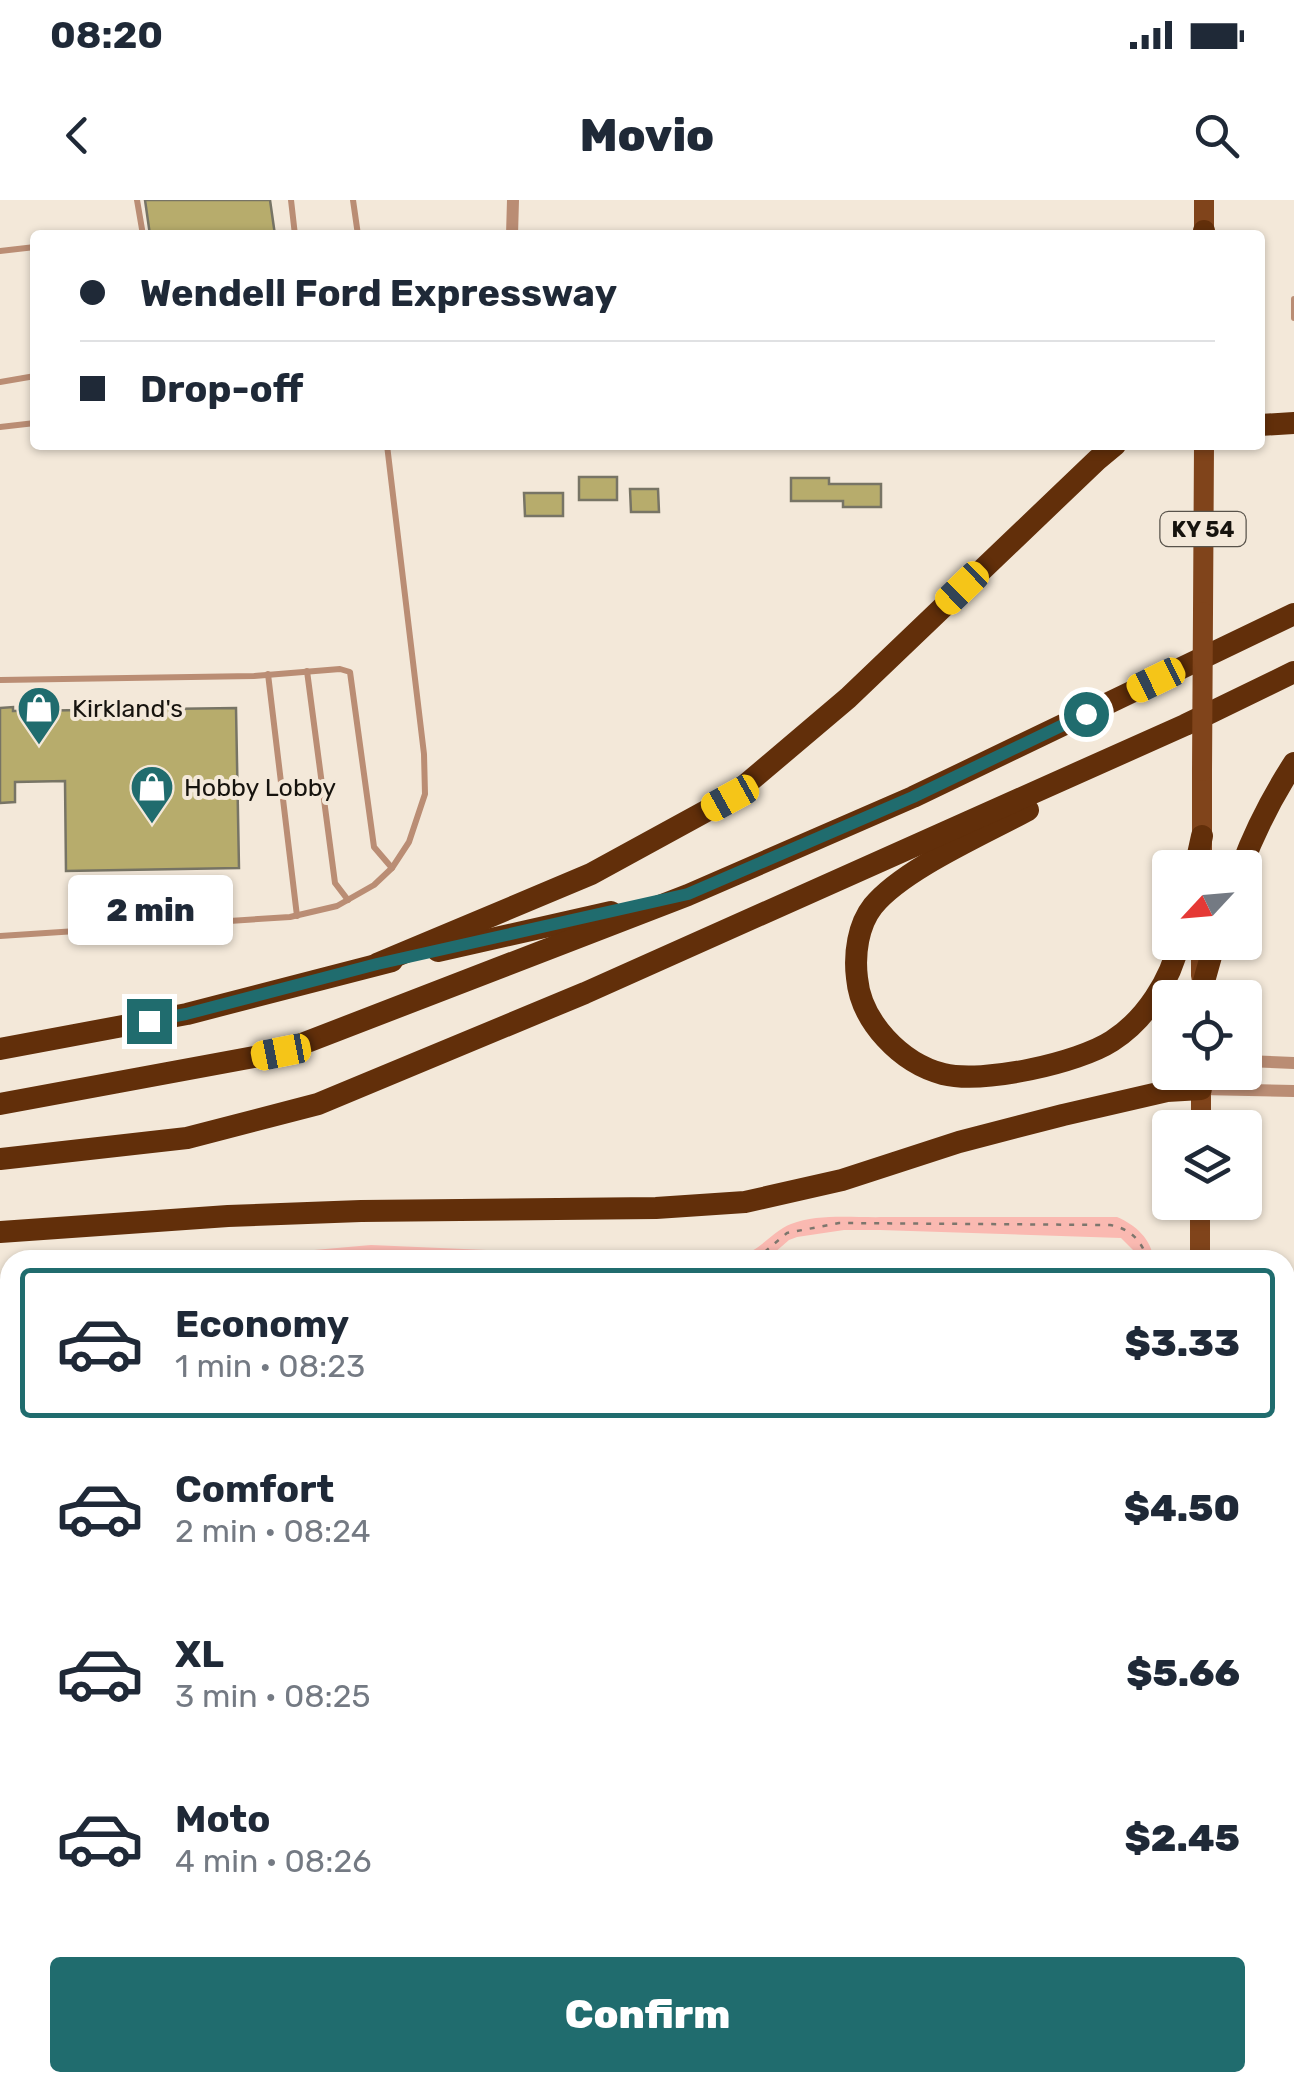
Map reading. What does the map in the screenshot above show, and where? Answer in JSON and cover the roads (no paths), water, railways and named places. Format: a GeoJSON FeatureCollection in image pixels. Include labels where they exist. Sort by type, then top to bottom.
{"type":"FeatureCollection","features":[{"type":"Feature","properties":{"kind":"highway"},"geometry":{"type":"LineString","coordinates":[[1265,425],[1294,423]]}},
{"type":"Feature","properties":{"kind":"highway"},"geometry":{"type":"LineString","coordinates":[[1076,480],[1098,450]]}},
{"type":"Feature","properties":{"kind":"highway"},"geometry":{"type":"LineString","coordinates":[[377,964],[590,874],[730,798],[848,698],[1109,450]]}},
{"type":"Feature","properties":{"kind":"highway"},"geometry":{"type":"LineString","coordinates":[[0,1104],[281,1052],[688,894],[913,797],[1294,614]]}},
{"type":"Feature","properties":{"kind":"highway"},"geometry":{"type":"LineString","coordinates":[[0,1159],[187,1138],[318,1104],[585,993],[1185,725],[1294,672]]}},
{"type":"Feature","properties":{"kind":"highway"},"geometry":{"type":"LineString","coordinates":[[1172,960],[1151,1004],[1113,1041],[1053,1066],[965,1076],[944,1074],[914,1062],[890,1044],[861,999],[856,950],[861,927],[872,907],[893,886],[1185,725]]}},
{"type":"Feature","properties":{"kind":"highway"},"geometry":{"type":"LineString","coordinates":[[1247,850],[1272,796],[1294,763]]}},
{"type":"Feature","properties":{"kind":"highway"},"geometry":{"type":"LineString","coordinates":[[1200,850],[1202,836]]}},
{"type":"Feature","properties":{"kind":"highway"},"geometry":{"type":"LineString","coordinates":[[0,1049],[186,1014],[377,964],[688,894]]}},
{"type":"Feature","properties":{"kind":"highway"},"geometry":{"type":"LineString","coordinates":[[0,1232],[228,1216],[656,1208],[745,1202],[842,1180],[960,1142],[1170,1090]]}},
{"type":"Feature","properties":{"kind":"main road"},"geometry":{"type":"LineString","coordinates":[[1204,200],[1204,230]]}},
{"type":"Feature","properties":{"kind":"main road","name":"KY 54"},"geometry":{"type":"LineString","coordinates":[[1202,836],[1204,450]]}},
{"type":"Feature","properties":{"kind":"main road"},"geometry":{"type":"LineString","coordinates":[[1200,1220],[1200,1250]]}},
{"type":"Feature","properties":{"kind":"street"},"geometry":{"type":"LineString","coordinates":[[512,230],[513,200]]}},
{"type":"Feature","properties":{"kind":"street"},"geometry":{"type":"LineString","coordinates":[[1262,1062],[1294,1063]]}},
{"type":"Feature","properties":{"kind":"street"},"geometry":{"type":"LineString","coordinates":[[1262,1088],[1294,1091]]}},
{"type":"Feature","properties":{"kind":"lane"},"geometry":{"type":"LineString","coordinates":[[137,200],[140,230]]}},
{"type":"Feature","properties":{"kind":"lane"},"geometry":{"type":"LineString","coordinates":[[291,200],[294,230]]}},
{"type":"Feature","properties":{"kind":"lane"},"geometry":{"type":"LineString","coordinates":[[353,200],[357,230]]}},
{"type":"Feature","properties":{"kind":"lane"},"geometry":{"type":"LineString","coordinates":[[0,252],[30,248]]}},
{"type":"Feature","properties":{"kind":"lane"},"geometry":{"type":"LineString","coordinates":[[1294,298],[1294,318]]}},
{"type":"Feature","properties":{"kind":"lane"},"geometry":{"type":"LineString","coordinates":[[0,382],[30,377]]}},
{"type":"Feature","properties":{"kind":"lane"},"geometry":{"type":"LineString","coordinates":[[0,428],[30,424]]}},
{"type":"Feature","properties":{"kind":"lane"},"geometry":{"type":"LineString","coordinates":[[0,936],[296,916],[337,906],[374,885],[392,868],[409,842],[425,794],[424,754],[388,450]]}},
{"type":"Feature","properties":{"kind":"lane"},"geometry":{"type":"LineString","coordinates":[[0,680],[254,676],[344,669],[350,672],[374,846],[392,868]]}},
{"type":"Feature","properties":{"kind":"lane"},"geometry":{"type":"LineString","coordinates":[[307,671],[335,883],[348,900]]}},
{"type":"Feature","properties":{"kind":"lane"},"geometry":{"type":"LineString","coordinates":[[268,674],[296,916]]}},
{"type":"Feature","properties":{"kind":"place","name":"Kirkland's"},"geometry":{"type":"Point","coordinates":[39,746]}},
{"type":"Feature","properties":{"kind":"place","name":"Hobby Lobby"},"geometry":{"type":"Point","coordinates":[152,825]}}]}
